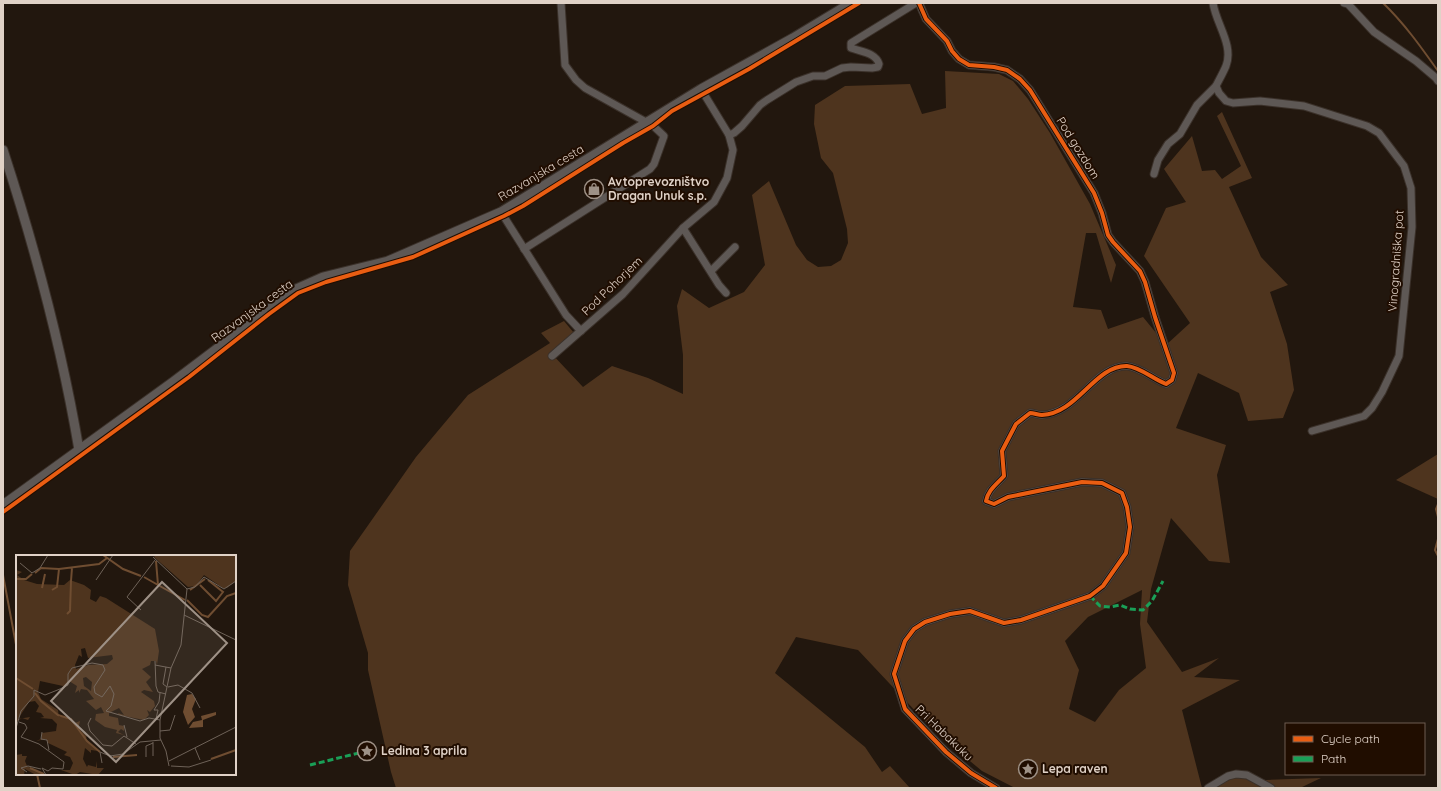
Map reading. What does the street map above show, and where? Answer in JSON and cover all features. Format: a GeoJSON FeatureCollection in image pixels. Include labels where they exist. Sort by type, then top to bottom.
{"type":"FeatureCollection","features":[{"type":"Feature","properties":{"kind":"street"},"geometry":{"type":"LineString","coordinates":[[524,249],[650,169],[654,164],[664,136],[647,122],[585,88],[576,80],[565,65],[561,3]]}},
{"type":"Feature","properties":{"kind":"street","name":"Razvanjska cesta"},"geometry":{"type":"LineString","coordinates":[[3,504],[174,382],[296,289],[323,277],[388,260],[501,212],[701,89],[793,38],[851,3]]}},
{"type":"Feature","properties":{"kind":"street"},"geometry":{"type":"LineString","coordinates":[[729,135],[734,133],[742,126],[760,106],[787,86],[813,76],[825,76],[842,68],[872,68],[878,66],[879,64],[875,56],[851,48],[851,43],[917,3]]}},
{"type":"Feature","properties":{"kind":"street","name":"Pod gozdom"},"geometry":{"type":"LineString","coordinates":[[917,3],[926,19],[947,41],[952,51],[959,59],[969,65],[994,67],[1007,70],[1020,79],[1030,90],[1094,193],[1102,212],[1108,235],[1140,271],[1145,282],[1174,373],[1172,380],[1166,384],[1156,380],[1142,371],[1127,366],[1110,370],[1061,411],[1041,416],[1030,412],[1016,424],[1002,451],[1004,476],[988,492],[986,501],[994,504],[1008,497],[1082,482],[1102,483],[1122,493],[1127,507],[1130,527],[1126,554],[1103,586],[1090,596]]}},
{"type":"Feature","properties":{"kind":"street"},"geometry":{"type":"LineString","coordinates":[[1154,174],[1158,160],[1168,144],[1180,134],[1197,105],[1216,86],[1226,66],[1228,54],[1226,41],[1212,3]]}},
{"type":"Feature","properties":{"kind":"street"},"geometry":{"type":"LineString","coordinates":[[1344,3],[1348,4],[1374,32],[1416,61],[1438,81]]}},
{"type":"Feature","properties":{"kind":"street","name":"Vinogradniška pot"},"geometry":{"type":"LineString","coordinates":[[1216,86],[1219,94],[1226,101],[1233,103],[1260,100],[1304,106],[1367,126],[1379,133],[1404,166],[1411,188],[1412,227],[1400,356],[1382,392],[1372,408],[1364,416],[1312,431]]}},
{"type":"Feature","properties":{"kind":"street","name":"Pod Pohorjem"},"geometry":{"type":"LineString","coordinates":[[552,356],[623,294],[683,228],[714,202],[727,178],[733,150],[729,135],[701,89]]}},
{"type":"Feature","properties":{"kind":"street"},"geometry":{"type":"LineString","coordinates":[[3,150],[48,303],[71,403],[79,450]]}},
{"type":"Feature","properties":{"kind":"street"},"geometry":{"type":"LineString","coordinates":[[501,212],[566,315],[581,331]]}},
{"type":"Feature","properties":{"kind":"street"},"geometry":{"type":"LineString","coordinates":[[683,228],[726,293]]}},
{"type":"Feature","properties":{"kind":"street"},"geometry":{"type":"LineString","coordinates":[[711,271],[735,247]]}},
{"type":"Feature","properties":{"kind":"street","name":"Pri Habakuku"},"geometry":{"type":"LineString","coordinates":[[996,788],[971,772],[946,752],[905,709],[894,674],[905,641],[914,629],[925,622],[950,614],[970,611],[1004,623],[1026,618],[1090,596]]}},
{"type":"Feature","properties":{"kind":"street"},"geometry":{"type":"LineString","coordinates":[[1208,788],[1228,776],[1247,774],[1271,788]]}},
{"type":"Feature","properties":{"kind":"shaded area"},"geometry":{"type":"Polygon","coordinates":[[[945,71],[999,74],[1013,81],[1028,99],[1050,133],[1090,204],[1116,265],[1111,283],[1096,233],[1086,233],[1073,307],[1101,310],[1108,329],[1143,317],[1166,345],[1190,323],[1144,256],[1166,208],[1186,202],[1164,169],[1192,136],[1202,171],[1215,170],[1222,179],[1241,166],[1217,116],[1222,112],[1252,178],[1229,187],[1261,257],[1288,285],[1270,292],[1287,344],[1294,390],[1283,418],[1248,421],[1239,393],[1198,373],[1176,428],[1226,445],[1217,475],[1230,563],[1209,561],[1171,518],[1151,589],[1147,622],[1182,672],[1219,658],[1194,677],[1240,680],[1182,710],[1202,788],[1015,788],[982,771],[936,733],[858,650],[796,637],[775,673],[865,747],[882,772],[890,766],[910,788],[396,788],[368,670],[368,653],[348,585],[350,551],[416,457],[468,395],[550,343],[541,333],[564,321],[574,333],[551,353],[583,387],[612,366],[648,378],[683,394],[683,355],[677,306],[682,289],[709,308],[744,292],[765,265],[752,195],[769,181],[796,245],[807,260],[818,267],[831,266],[841,260],[848,243],[847,229],[833,173],[821,158],[814,124],[815,105],[845,86],[910,84],[922,114],[946,108],[945,71]],[[1142,590],[1088,617],[1065,641],[1079,670],[1069,709],[1095,722],[1119,690],[1146,668],[1140,624],[1142,590]]]}},
{"type":"Feature","properties":{"kind":"shaded area"},"geometry":{"type":"Polygon","coordinates":[[[1438,454],[1438,499],[1396,480],[1438,454]]]}},
{"type":"Feature","properties":{"kind":"shaded area"},"geometry":{"type":"Polygon","coordinates":[[[1227,775],[1266,780],[1321,778],[1300,788],[1211,788],[1227,775]]]}},
{"type":"Feature","properties":{"kind":"waterway"},"geometry":{"type":"LineString","coordinates":[[1383,3],[1419,44],[1438,71]]}},
{"type":"Feature","properties":{"kind":"waterway"},"geometry":{"type":"LineString","coordinates":[[1438,504],[1436,509],[1438,517]]}},
{"type":"Feature","properties":{"kind":"waterway"},"geometry":{"type":"LineString","coordinates":[[1438,539],[1435,550],[1438,556]]}},
{"type":"Feature","properties":{"kind":"waterway"},"geometry":{"type":"LineString","coordinates":[[3,575],[16,645]]}},
{"type":"Feature","properties":{"kind":"waterway"},"geometry":{"type":"LineString","coordinates":[[37,775],[40,788]]}},
{"type":"Feature","properties":{"kind":"marked path"},"geometry":{"type":"LineString","coordinates":[[1090,596],[1100,606],[1110,607],[1120,605],[1130,609],[1143,610],[1152,601],[1163,581]]}},
{"type":"Feature","properties":{"kind":"marked path"},"geometry":{"type":"LineString","coordinates":[[310,765],[367,751]]}},
{"type":"Feature","properties":{"kind":"cycle path"},"geometry":{"type":"LineString","coordinates":[[3,512],[189,377],[298,293],[326,282],[413,257],[504,216],[523,206],[623,143],[653,126],[672,111],[749,69],[859,3]]}},
{"type":"Feature","properties":{"kind":"cycle path"},"geometry":{"type":"LineString","coordinates":[[919,3],[926,19],[947,41],[952,51],[959,59],[969,65],[994,67],[1007,70],[1020,79],[1030,90],[1094,193],[1102,213],[1108,235],[1140,271],[1145,282],[1174,373],[1172,380],[1166,384],[1132,367],[1127,366],[1116,368],[1105,373],[1066,407],[1054,413],[1042,415],[1030,413],[1016,424],[1002,451],[1004,476],[990,491],[986,501],[994,504],[1008,497],[1082,482],[1102,483],[1122,493],[1127,507],[1130,527],[1126,553],[1103,586],[1090,596],[1021,620],[1004,623],[970,611],[950,614],[925,622],[914,629],[905,641],[894,674],[905,709],[946,752],[971,773],[996,788]]}},
{"type":"Feature","properties":{"kind":"place","name":"Avtoprevozništvo Dragan Unuk s.p."},"geometry":{"type":"Point","coordinates":[594,189]}},
{"type":"Feature","properties":{"kind":"place","name":"Ledina 3 aprila"},"geometry":{"type":"Point","coordinates":[367,751]}},
{"type":"Feature","properties":{"kind":"place","name":"Lepa raven"},"geometry":{"type":"Point","coordinates":[1028,769]}}]}
